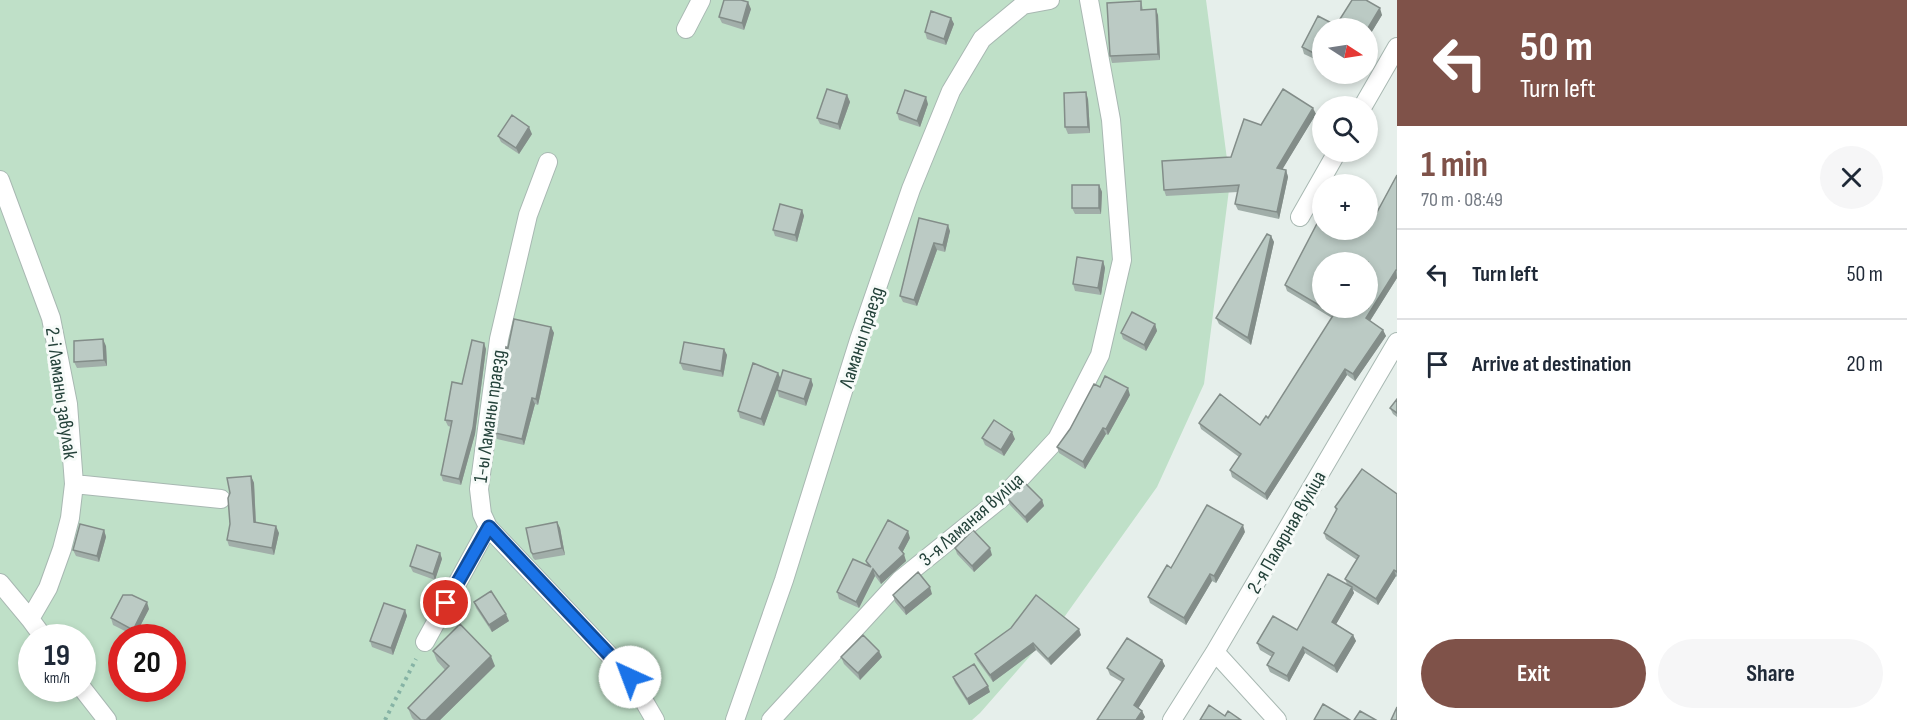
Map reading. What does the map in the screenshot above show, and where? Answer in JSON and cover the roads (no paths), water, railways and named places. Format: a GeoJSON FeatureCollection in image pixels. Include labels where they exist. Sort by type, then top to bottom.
{"type":"FeatureCollection","features":[{"type":"Feature","properties":{"kind":"street"},"geometry":{"type":"LineString","coordinates":[[686,29],[701,0]]}},
{"type":"Feature","properties":{"kind":"street","name":"Ламаны праезд"},"geometry":{"type":"LineString","coordinates":[[735,720],[784,580],[860,340],[911,189],[951,91],[982,39],[1023,5],[1050,0]]}},
{"type":"Feature","properties":{"kind":"street","name":"3-я Ламаная вуліца"},"geometry":{"type":"LineString","coordinates":[[771,720],[900,580],[1004,496],[1057,439],[1100,355],[1122,260],[1111,120],[1089,0]]}},
{"type":"Feature","properties":{"kind":"street"},"geometry":{"type":"LineString","coordinates":[[1369,96],[1397,47]]}},
{"type":"Feature","properties":{"kind":"street","name":"1-ы Ламаны праезд"},"geometry":{"type":"LineString","coordinates":[[548,162],[528,215],[499,339],[478,489],[482,514],[489,527],[630,677],[655,720]]}},
{"type":"Feature","properties":{"kind":"street"},"geometry":{"type":"LineString","coordinates":[[1300,217],[1331,162]]}},
{"type":"Feature","properties":{"kind":"street","name":"2-і Ламаны завулак"},"geometry":{"type":"LineString","coordinates":[[0,180],[51,318],[68,404],[74,484],[70,518],[62,549],[48,588],[30,619]]}},
{"type":"Feature","properties":{"kind":"street","name":"2-я Палярная вуліца"},"geometry":{"type":"LineString","coordinates":[[1172,720],[1215,652],[1397,342]]}},
{"type":"Feature","properties":{"kind":"street"},"geometry":{"type":"LineString","coordinates":[[74,484],[220,499]]}},
{"type":"Feature","properties":{"kind":"street"},"geometry":{"type":"LineString","coordinates":[[425,642],[489,527]]}},
{"type":"Feature","properties":{"kind":"street"},"geometry":{"type":"LineString","coordinates":[[0,583],[34,624]]}},
{"type":"Feature","properties":{"kind":"street"},"geometry":{"type":"LineString","coordinates":[[1215,652],[1277,720]]}},
{"type":"Feature","properties":{"kind":"street"},"geometry":{"type":"LineString","coordinates":[[93,702],[107,720]]}}]}
